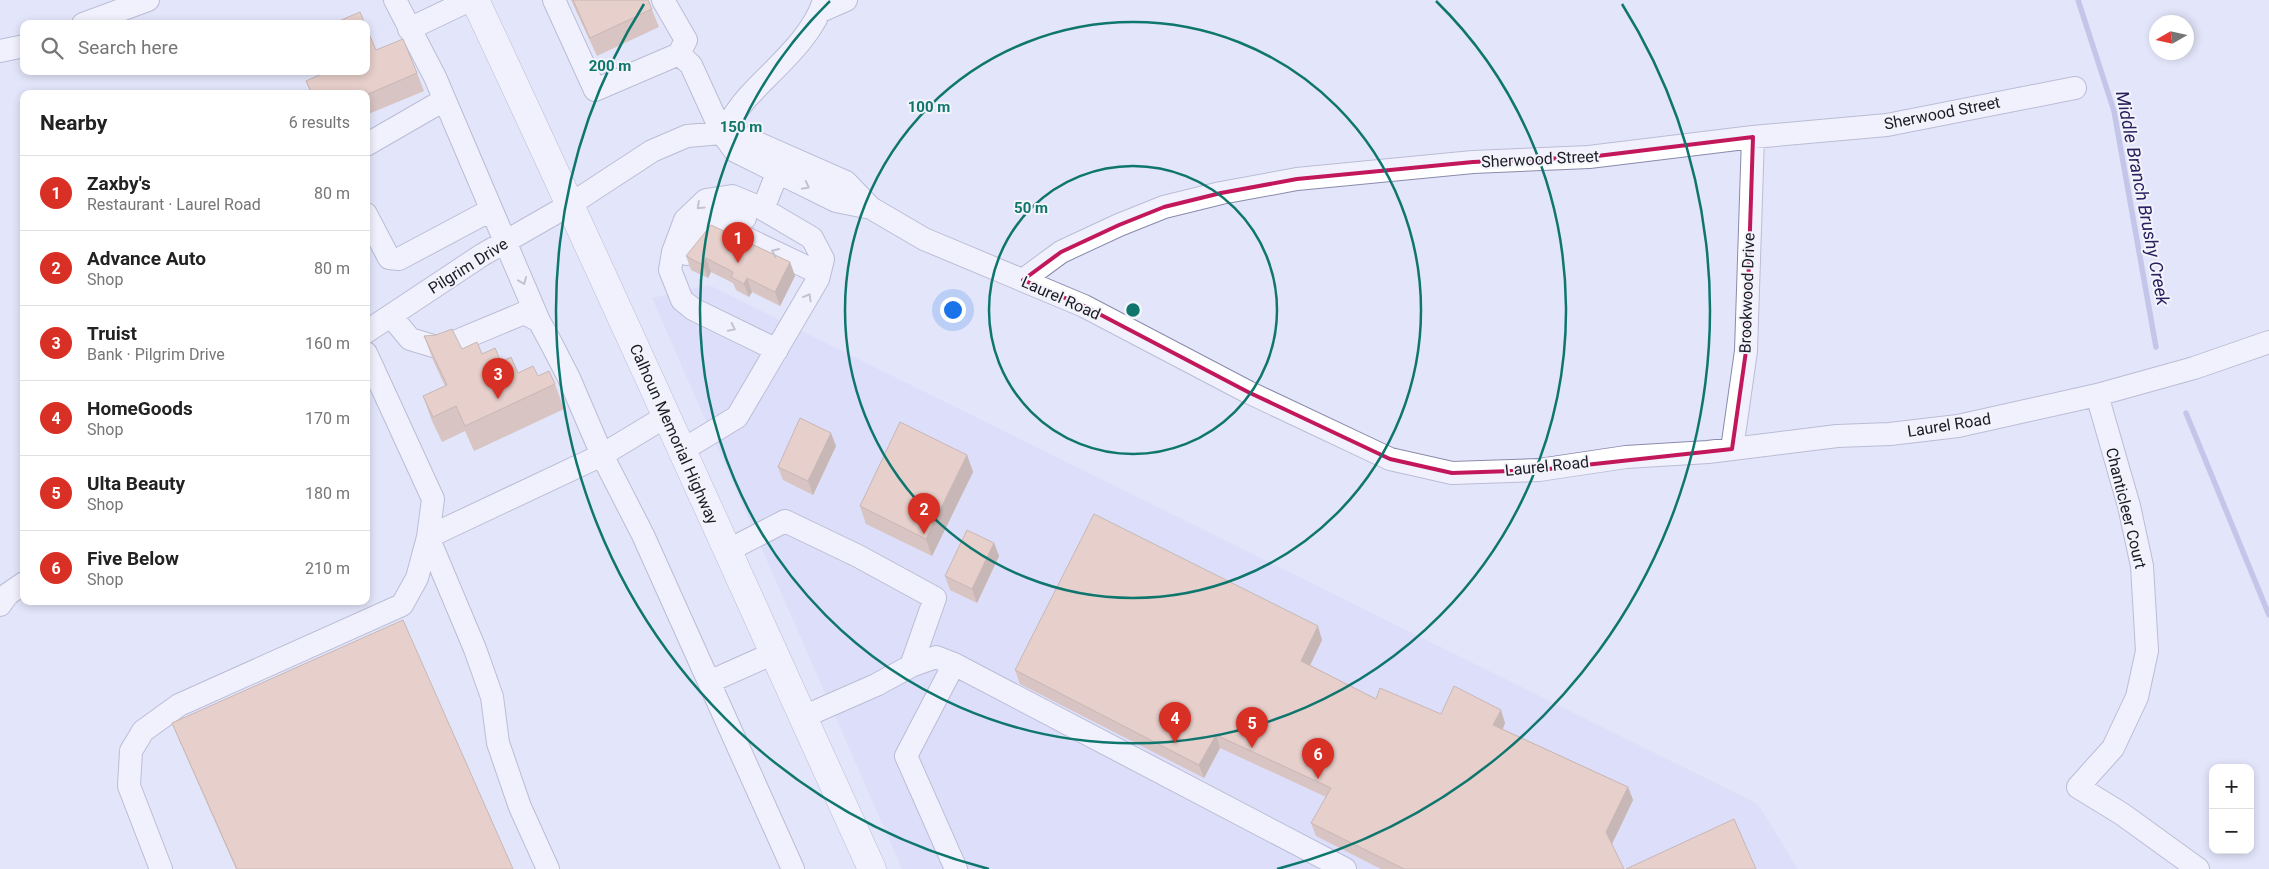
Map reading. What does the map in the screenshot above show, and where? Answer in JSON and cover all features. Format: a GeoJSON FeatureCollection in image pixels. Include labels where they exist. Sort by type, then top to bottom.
{"type":"FeatureCollection","features":[{"type":"Feature","properties":{"kind":"highway","name":"Calhoun Memorial Highway"},"geometry":{"type":"LineString","coordinates":[[475,0],[571,204],[665,417],[872,869]]}},
{"type":"Feature","properties":{"kind":"street"},"geometry":{"type":"LineString","coordinates":[[94,20],[148,0]]}},
{"type":"Feature","properties":{"kind":"street"},"geometry":{"type":"LineString","coordinates":[[395,0],[444,100],[539,321],[569,378],[602,455],[643,535],[793,869]]}},
{"type":"Feature","properties":{"kind":"street"},"geometry":{"type":"LineString","coordinates":[[410,28],[470,0]]}},
{"type":"Feature","properties":{"kind":"street"},"geometry":{"type":"LineString","coordinates":[[554,0],[595,90],[679,54],[686,40],[663,0]]}},
{"type":"Feature","properties":{"kind":"street"},"geometry":{"type":"LineString","coordinates":[[722,133],[746,99],[785,60],[822,6],[846,0]]}},
{"type":"Feature","properties":{"kind":"street"},"geometry":{"type":"LineString","coordinates":[[0,51],[20,47]]}},
{"type":"Feature","properties":{"kind":"street"},"geometry":{"type":"LineString","coordinates":[[679,54],[691,65],[722,133]]}},
{"type":"Feature","properties":{"kind":"street","name":"Sherwood Street"},"geometry":{"type":"LineString","coordinates":[[1023,280],[1061,252],[1119,225],[1164,207],[1221,193],[1298,179],[1473,162],[1589,157],[1753,137],[1887,125],[2075,88]]}},
{"type":"Feature","properties":{"kind":"street"},"geometry":{"type":"LineString","coordinates":[[370,143],[444,100]]}},
{"type":"Feature","properties":{"kind":"street","name":"Pilgrim Drive"},"geometry":{"type":"LineString","coordinates":[[370,330],[505,242],[571,204],[652,151],[686,136],[722,133]]}},
{"type":"Feature","properties":{"kind":"street","name":"Laurel Road"},"geometry":{"type":"LineString","coordinates":[[722,133],[735,151],[836,201],[871,208]]}},
{"type":"Feature","properties":{"kind":"street","name":"Laurel Road"},"geometry":{"type":"LineString","coordinates":[[722,133],[746,138],[846,182],[871,208],[924,239],[1084,306],[1248,392],[1390,459],[1452,473],[1539,470],[1626,457],[1732,449],[1837,436],[1890,434],[1958,426],[2097,395],[2194,368],[2269,342]]}},
{"type":"Feature","properties":{"kind":"street","name":"Brookwood Drive"},"geometry":{"type":"LineString","coordinates":[[1732,449],[1746,351],[1753,137]]}},
{"type":"Feature","properties":{"kind":"street"},"geometry":{"type":"LineString","coordinates":[[761,208],[767,200],[778,171]]}},
{"type":"Feature","properties":{"kind":"street"},"geometry":{"type":"LineString","coordinates":[[681,451],[737,417],[781,345],[818,279],[821,266],[812,238],[761,208],[732,196],[706,200],[685,220],[673,252],[670,270],[682,300],[693,309],[781,345]]}},
{"type":"Feature","properties":{"kind":"street"},"geometry":{"type":"LineString","coordinates":[[370,222],[389,258],[399,259],[491,210]]}},
{"type":"Feature","properties":{"kind":"street"},"geometry":{"type":"LineString","coordinates":[[670,270],[692,249],[712,222],[821,266]]}},
{"type":"Feature","properties":{"kind":"street"},"geometry":{"type":"LineString","coordinates":[[392,316],[410,339],[440,348],[524,312],[539,321]]}},
{"type":"Feature","properties":{"kind":"street"},"geometry":{"type":"LineString","coordinates":[[161,869],[129,786],[131,751],[143,730],[179,705],[402,605],[417,578],[428,537],[434,499],[370,362]]}},
{"type":"Feature","properties":{"kind":"street","name":"Chanticleer Court"},"geometry":{"type":"LineString","coordinates":[[2097,395],[2129,506],[2142,566],[2147,651],[2137,697],[2113,748],[2078,787],[2122,814],[2198,869]]}},
{"type":"Feature","properties":{"kind":"street"},"geometry":{"type":"LineString","coordinates":[[428,537],[602,455],[665,417]]}},
{"type":"Feature","properties":{"kind":"street"},"geometry":{"type":"LineString","coordinates":[[727,551],[785,521],[858,556],[935,598],[911,666]]}},
{"type":"Feature","properties":{"kind":"street"},"geometry":{"type":"LineString","coordinates":[[428,537],[475,649],[492,697],[499,747],[520,807],[548,869]]}},
{"type":"Feature","properties":{"kind":"street"},"geometry":{"type":"LineString","coordinates":[[0,605],[8,594],[20,586]]}},
{"type":"Feature","properties":{"kind":"street"},"geometry":{"type":"LineString","coordinates":[[708,682],[774,653]]}},
{"type":"Feature","properties":{"kind":"street"},"geometry":{"type":"LineString","coordinates":[[803,717],[911,666],[936,657],[954,664],[1345,869]]}},
{"type":"Feature","properties":{"kind":"street"},"geometry":{"type":"LineString","coordinates":[[954,664],[906,756],[956,869]]}},
{"type":"Feature","properties":{"kind":"highlighted area"},"geometry":{"type":"Polygon","coordinates":[[[1753,137],[1746,351],[1732,449],[1539,470],[1452,473],[1390,459],[1248,392],[1084,306],[1023,280],[1061,252],[1119,225],[1164,207],[1221,193],[1297,179],[1473,162],[1589,157],[1753,137]]]}},
{"type":"Feature","properties":{"kind":"shaded area"},"geometry":{"type":"Polygon","coordinates":[[[709,285],[1758,804],[1798,869],[902,869],[652,298],[709,285]]]}},
{"type":"Feature","properties":{"kind":"building"},"geometry":{"type":"Polygon","coordinates":[[[573,0],[648,0],[652,9],[590,38],[573,0]]]}},
{"type":"Feature","properties":{"kind":"building"},"geometry":{"type":"Polygon","coordinates":[[[360,12],[363,20],[341,20],[360,12]]]}},
{"type":"Feature","properties":{"kind":"building"},"geometry":{"type":"Polygon","coordinates":[[[370,36],[376,50],[403,39],[417,73],[370,93],[370,90],[310,90],[306,81],[319,75],[370,75],[370,36]]]}},
{"type":"Feature","properties":{"kind":"building"},"geometry":{"type":"Polygon","coordinates":[[[711,225],[790,262],[775,292],[747,278],[744,284],[731,277],[733,272],[706,258],[703,265],[686,256],[711,225]]]}},
{"type":"Feature","properties":{"kind":"building"},"geometry":{"type":"Polygon","coordinates":[[[452,329],[462,349],[477,342],[482,354],[495,348],[501,362],[511,357],[518,373],[533,366],[538,376],[549,371],[555,384],[465,426],[456,406],[433,417],[423,396],[447,385],[424,336],[436,335],[452,329]]]}},
{"type":"Feature","properties":{"kind":"building"},"geometry":{"type":"Polygon","coordinates":[[[800,418],[831,433],[808,481],[778,467],[800,418]]]}},
{"type":"Feature","properties":{"kind":"building"},"geometry":{"type":"Polygon","coordinates":[[[900,422],[967,455],[926,539],[860,506],[900,422]]]}},
{"type":"Feature","properties":{"kind":"building"},"geometry":{"type":"Polygon","coordinates":[[[1094,514],[1318,626],[1301,661],[1376,699],[1380,688],[1441,714],[1454,686],[1501,710],[1493,725],[1628,787],[1606,832],[1624,869],[1404,869],[1311,823],[1331,788],[1216,735],[1199,765],[1015,670],[1094,514]]]}},
{"type":"Feature","properties":{"kind":"building"},"geometry":{"type":"Polygon","coordinates":[[[967,530],[994,543],[972,589],[945,576],[967,530]]]}},
{"type":"Feature","properties":{"kind":"building"},"geometry":{"type":"Polygon","coordinates":[[[403,620],[513,869],[237,869],[172,723],[403,620]]]}},
{"type":"Feature","properties":{"kind":"building"},"geometry":{"type":"Polygon","coordinates":[[[1734,819],[1756,869],[1626,869],[1734,819]]]}},
{"type":"Feature","properties":{"kind":"waterway","name":"Middle Branch Brushy Creek"},"geometry":{"type":"LineString","coordinates":[[2078,0],[2114,111],[2156,347]]}},
{"type":"Feature","properties":{"kind":"waterway","name":"Middle Branch Brushy Creek"},"geometry":{"type":"LineString","coordinates":[[2186,413],[2269,615]]}},
{"type":"Feature","properties":{"kind":"place","name":"Zaxby's"},"geometry":{"type":"Point","coordinates":[738,263]}},
{"type":"Feature","properties":{"kind":"place","name":"Truist"},"geometry":{"type":"Point","coordinates":[498,399]}},
{"type":"Feature","properties":{"kind":"place","name":"Advance Auto"},"geometry":{"type":"Point","coordinates":[924,534]}},
{"type":"Feature","properties":{"kind":"place","name":"HomeGoods"},"geometry":{"type":"Point","coordinates":[1175,743]}},
{"type":"Feature","properties":{"kind":"place","name":"Ulta Beauty"},"geometry":{"type":"Point","coordinates":[1252,748]}},
{"type":"Feature","properties":{"kind":"place","name":"Five Below"},"geometry":{"type":"Point","coordinates":[1318,779]}}]}
